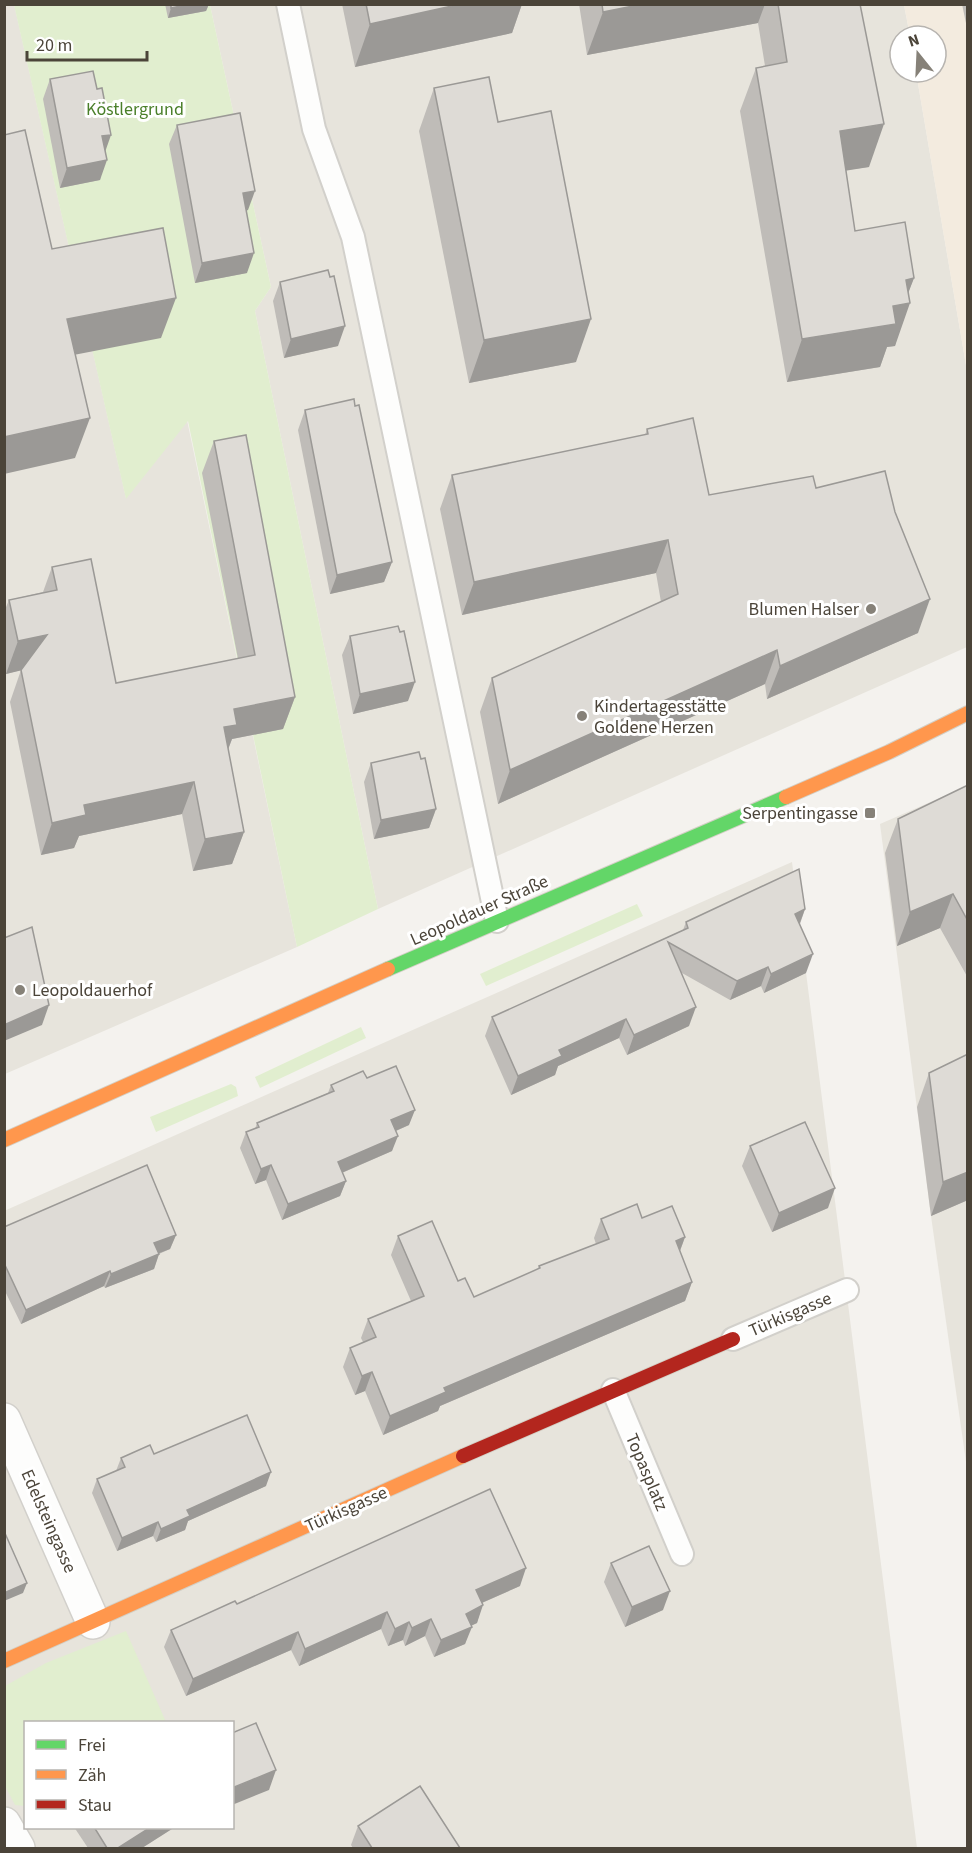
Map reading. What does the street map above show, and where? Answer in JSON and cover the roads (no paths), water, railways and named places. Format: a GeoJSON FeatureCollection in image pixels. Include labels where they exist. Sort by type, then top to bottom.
{"type":"FeatureCollection","features":[{"type":"Feature","properties":{"kind":"main road","name":"Leopoldauer Straße"},"geometry":{"type":"LineString","coordinates":[[4,1140],[497,921],[889,752],[968,713]]}},
{"type":"Feature","properties":{"kind":"main road"},"geometry":{"type":"LineString","coordinates":[[605,1393],[733,1339]]}},
{"type":"Feature","properties":{"kind":"main road","name":"Türkisgasse"},"geometry":{"type":"LineString","coordinates":[[4,1661],[605,1393]]}},
{"type":"Feature","properties":{"kind":"street","name":"Edelsteingasse"},"geometry":{"type":"LineString","coordinates":[[4,1420],[93,1622]]}},
{"type":"Feature","properties":{"kind":"street"},"geometry":{"type":"LineString","coordinates":[[4,1824],[18,1848]]}},
{"type":"Feature","properties":{"kind":"lane"},"geometry":{"type":"LineString","coordinates":[[288,4],[314,129],[353,237],[497,921]]}},
{"type":"Feature","properties":{"kind":"lane","name":"Türkisgasse"},"geometry":{"type":"LineString","coordinates":[[733,1339],[846,1290]]}},
{"type":"Feature","properties":{"kind":"lane","name":"Topasplatz"},"geometry":{"type":"LineString","coordinates":[[605,1393],[682,1554]]}},
{"type":"Feature","properties":{"kind":"place","name":"Blumen Halser"},"geometry":{"type":"Point","coordinates":[871,609]}},
{"type":"Feature","properties":{"kind":"place","name":"Kindertagesstätte Goldene Herzen"},"geometry":{"type":"Point","coordinates":[582,716]}},
{"type":"Feature","properties":{"kind":"place","name":"Serpentingasse"},"geometry":{"type":"Point","coordinates":[870,813]}},
{"type":"Feature","properties":{"kind":"place","name":"Leopoldauerhof"},"geometry":{"type":"Point","coordinates":[20,990]}},
{"type":"Feature","properties":{"kind":"park label","name":"Köstlergrund"},"geometry":{"type":"Point","coordinates":[135,109]}}]}
